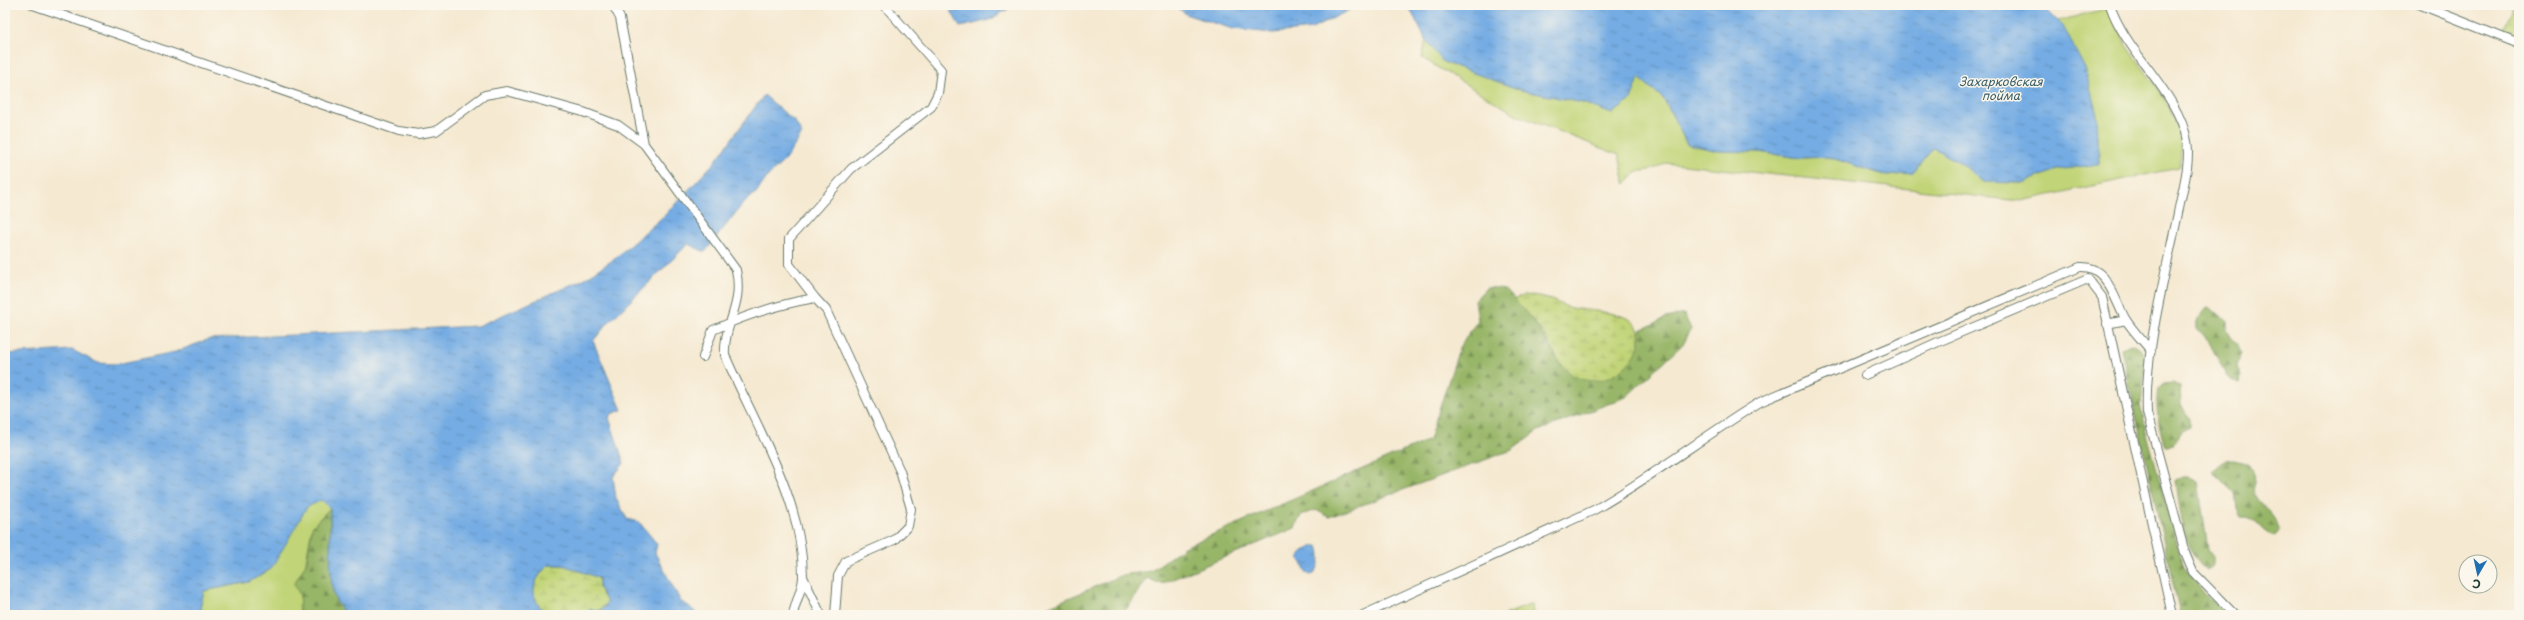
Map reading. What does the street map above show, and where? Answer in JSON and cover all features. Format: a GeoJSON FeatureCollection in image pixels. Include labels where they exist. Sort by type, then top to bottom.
{"type":"FeatureCollection","features":[{"type":"Feature","properties":{"kind":"street"},"geometry":{"type":"LineString","coordinates":[[33,5],[399,131],[418,134],[436,131],[485,95],[506,91],[583,112],[618,125],[644,144],[725,252],[736,270],[739,286],[732,321],[724,343],[725,355],[780,475],[793,511],[801,542],[804,579],[821,615]]}},
{"type":"Feature","properties":{"kind":"street"},"geometry":{"type":"LineString","coordinates":[[613,5],[621,25],[644,144]]}},
{"type":"Feature","properties":{"kind":"street"},"geometry":{"type":"LineString","coordinates":[[835,615],[838,576],[846,561],[894,540],[908,526],[911,509],[900,471],[826,310],[789,264],[789,238],[851,169],[931,107],[941,83],[941,70],[884,5]]}},
{"type":"Feature","properties":{"kind":"street"},"geometry":{"type":"LineString","coordinates":[[2110,5],[2125,35],[2179,118],[2188,143],[2183,186],[2151,351],[2146,397],[2149,426],[2185,552],[2193,572],[2235,615]]}},
{"type":"Feature","properties":{"kind":"street"},"geometry":{"type":"LineString","coordinates":[[2421,5],[2492,31],[2519,44]]}},
{"type":"Feature","properties":{"kind":"street"},"geometry":{"type":"LineString","coordinates":[[1364,615],[1594,510],[1624,493],[1728,421],[1760,402],[2080,267],[2091,267],[2100,273],[2126,320],[2151,351]]}},
{"type":"Feature","properties":{"kind":"street"},"geometry":{"type":"LineString","coordinates":[[1865,375],[2088,278],[2094,284],[2102,297],[2172,615]]}},
{"type":"Feature","properties":{"kind":"street"},"geometry":{"type":"LineString","coordinates":[[703,357],[713,330],[732,321],[789,303],[815,298]]}},
{"type":"Feature","properties":{"kind":"street"},"geometry":{"type":"LineString","coordinates":[[2107,324],[2126,320]]}},
{"type":"Feature","properties":{"kind":"street"},"geometry":{"type":"LineString","coordinates":[[793,615],[795,602],[804,579]]}},
{"type":"Feature","properties":{"kind":"green space"},"geometry":{"type":"Polygon","coordinates":[[[2514,5],[2519,5],[2519,41],[2502,33],[2514,5]]]}},
{"type":"Feature","properties":{"kind":"green space"},"geometry":{"type":"Polygon","coordinates":[[[2108,8],[2126,44],[2164,98],[2179,130],[2182,151],[2178,168],[2021,201],[1665,163],[1654,169],[1636,172],[1625,184],[1619,155],[1517,115],[1422,58],[1426,40],[1444,62],[1521,90],[1583,103],[1612,114],[1631,100],[1639,77],[1664,99],[1687,144],[1719,151],[1759,152],[1800,158],[1829,157],[1887,176],[1913,173],[1933,148],[1961,163],[1983,182],[2022,183],[2057,170],[2099,164],[2097,115],[2085,69],[2058,21],[2108,8]]]}},
{"type":"Feature","properties":{"kind":"green space"},"geometry":{"type":"Polygon","coordinates":[[[1486,288],[1502,289],[1517,302],[1543,336],[1561,365],[1630,360],[1639,345],[1639,331],[1666,318],[1684,314],[1691,329],[1684,343],[1626,397],[1538,431],[1512,450],[1329,517],[1316,510],[1301,515],[1295,528],[1161,584],[1147,578],[1129,606],[1121,615],[1029,615],[1122,575],[1151,571],[1184,547],[1429,440],[1460,346],[1478,320],[1475,300],[1486,288]]]}},
{"type":"Feature","properties":{"kind":"green space"},"geometry":{"type":"Polygon","coordinates":[[[1524,295],[1548,299],[1571,308],[1605,312],[1623,316],[1635,324],[1640,334],[1639,345],[1634,356],[1625,366],[1614,374],[1601,379],[1587,380],[1574,376],[1564,368],[1546,337],[1514,300],[1524,295]]]}},
{"type":"Feature","properties":{"kind":"green space"},"geometry":{"type":"Polygon","coordinates":[[[2207,308],[2222,316],[2227,322],[2227,330],[2237,343],[2241,352],[2237,367],[2241,375],[2240,383],[2227,377],[2208,340],[2197,328],[2197,321],[2207,308]]]}},
{"type":"Feature","properties":{"kind":"green space"},"geometry":{"type":"Polygon","coordinates":[[[2131,344],[2140,349],[2146,358],[2141,404],[2146,431],[2180,554],[2189,575],[2204,594],[2229,615],[2180,615],[2121,348],[2131,344]]]}},
{"type":"Feature","properties":{"kind":"green space"},"geometry":{"type":"Polygon","coordinates":[[[2173,383],[2180,387],[2181,404],[2189,419],[2189,427],[2182,431],[2173,445],[2165,446],[2158,418],[2157,396],[2158,389],[2164,384],[2173,383]]]}},
{"type":"Feature","properties":{"kind":"green space"},"geometry":{"type":"Polygon","coordinates":[[[2234,459],[2250,467],[2254,472],[2256,478],[2253,490],[2255,496],[2275,518],[2279,530],[2274,536],[2268,534],[2251,519],[2241,517],[2237,509],[2235,494],[2212,471],[2226,460],[2234,459]]]}},
{"type":"Feature","properties":{"kind":"green space"},"geometry":{"type":"Polygon","coordinates":[[[2182,477],[2190,477],[2198,481],[2208,550],[2213,557],[2213,565],[2206,570],[2198,562],[2192,552],[2183,529],[2175,481],[2182,477]]]}},
{"type":"Feature","properties":{"kind":"green space"},"geometry":{"type":"Polygon","coordinates":[[[322,500],[330,508],[312,527],[300,595],[299,611],[310,615],[204,615],[200,607],[204,591],[249,582],[289,536],[307,506],[322,500]]]}},
{"type":"Feature","properties":{"kind":"green space"},"geometry":{"type":"Polygon","coordinates":[[[330,508],[330,556],[333,593],[338,604],[346,615],[310,615],[299,611],[300,595],[294,584],[307,562],[312,527],[330,508]]]}},
{"type":"Feature","properties":{"kind":"green space"},"geometry":{"type":"Polygon","coordinates":[[[548,565],[564,565],[599,578],[599,588],[607,602],[596,612],[588,614],[571,616],[546,615],[540,608],[534,596],[534,590],[538,578],[548,565]]]}},
{"type":"Feature","properties":{"kind":"green space"},"geometry":{"type":"Polygon","coordinates":[[[1532,604],[1533,615],[1504,615],[1532,604]]]}},
{"type":"Feature","properties":{"kind":"water"},"geometry":{"type":"Polygon","coordinates":[[[948,5],[1014,5],[990,20],[960,27],[948,5]]]}},
{"type":"Feature","properties":{"kind":"water"},"geometry":{"type":"Polygon","coordinates":[[[1173,5],[1359,5],[1312,29],[1273,33],[1233,29],[1188,15],[1173,5]]]}},
{"type":"Feature","properties":{"kind":"water","name":"Захарковская пойма"},"geometry":{"type":"Polygon","coordinates":[[[1408,5],[2042,5],[2063,26],[2085,69],[2097,115],[2099,164],[2057,170],[2023,183],[1983,182],[1961,163],[1933,148],[1913,173],[1887,176],[1829,157],[1800,158],[1759,152],[1719,151],[1687,144],[1664,99],[1639,78],[1631,100],[1612,114],[1583,103],[1521,90],[1443,62],[1426,40],[1408,5]]]}},
{"type":"Feature","properties":{"kind":"water"},"geometry":{"type":"Polygon","coordinates":[[[764,95],[795,122],[802,134],[785,160],[768,176],[757,192],[745,201],[705,252],[688,244],[607,324],[593,341],[622,410],[611,414],[609,418],[624,463],[613,477],[616,498],[627,519],[639,522],[657,544],[655,553],[681,602],[689,606],[698,615],[588,615],[590,608],[597,611],[603,609],[607,602],[599,588],[599,578],[563,565],[548,565],[538,578],[534,590],[534,596],[540,608],[546,615],[346,615],[333,593],[330,508],[322,500],[307,507],[271,569],[249,582],[204,591],[200,607],[204,615],[5,615],[5,354],[72,350],[98,363],[117,364],[175,352],[210,339],[478,326],[584,279],[613,260],[665,215],[714,163],[764,95]]]}},
{"type":"Feature","properties":{"kind":"water"},"geometry":{"type":"Polygon","coordinates":[[[1314,546],[1318,546],[1320,558],[1316,570],[1311,575],[1307,573],[1299,557],[1303,551],[1314,546]]]}}]}
